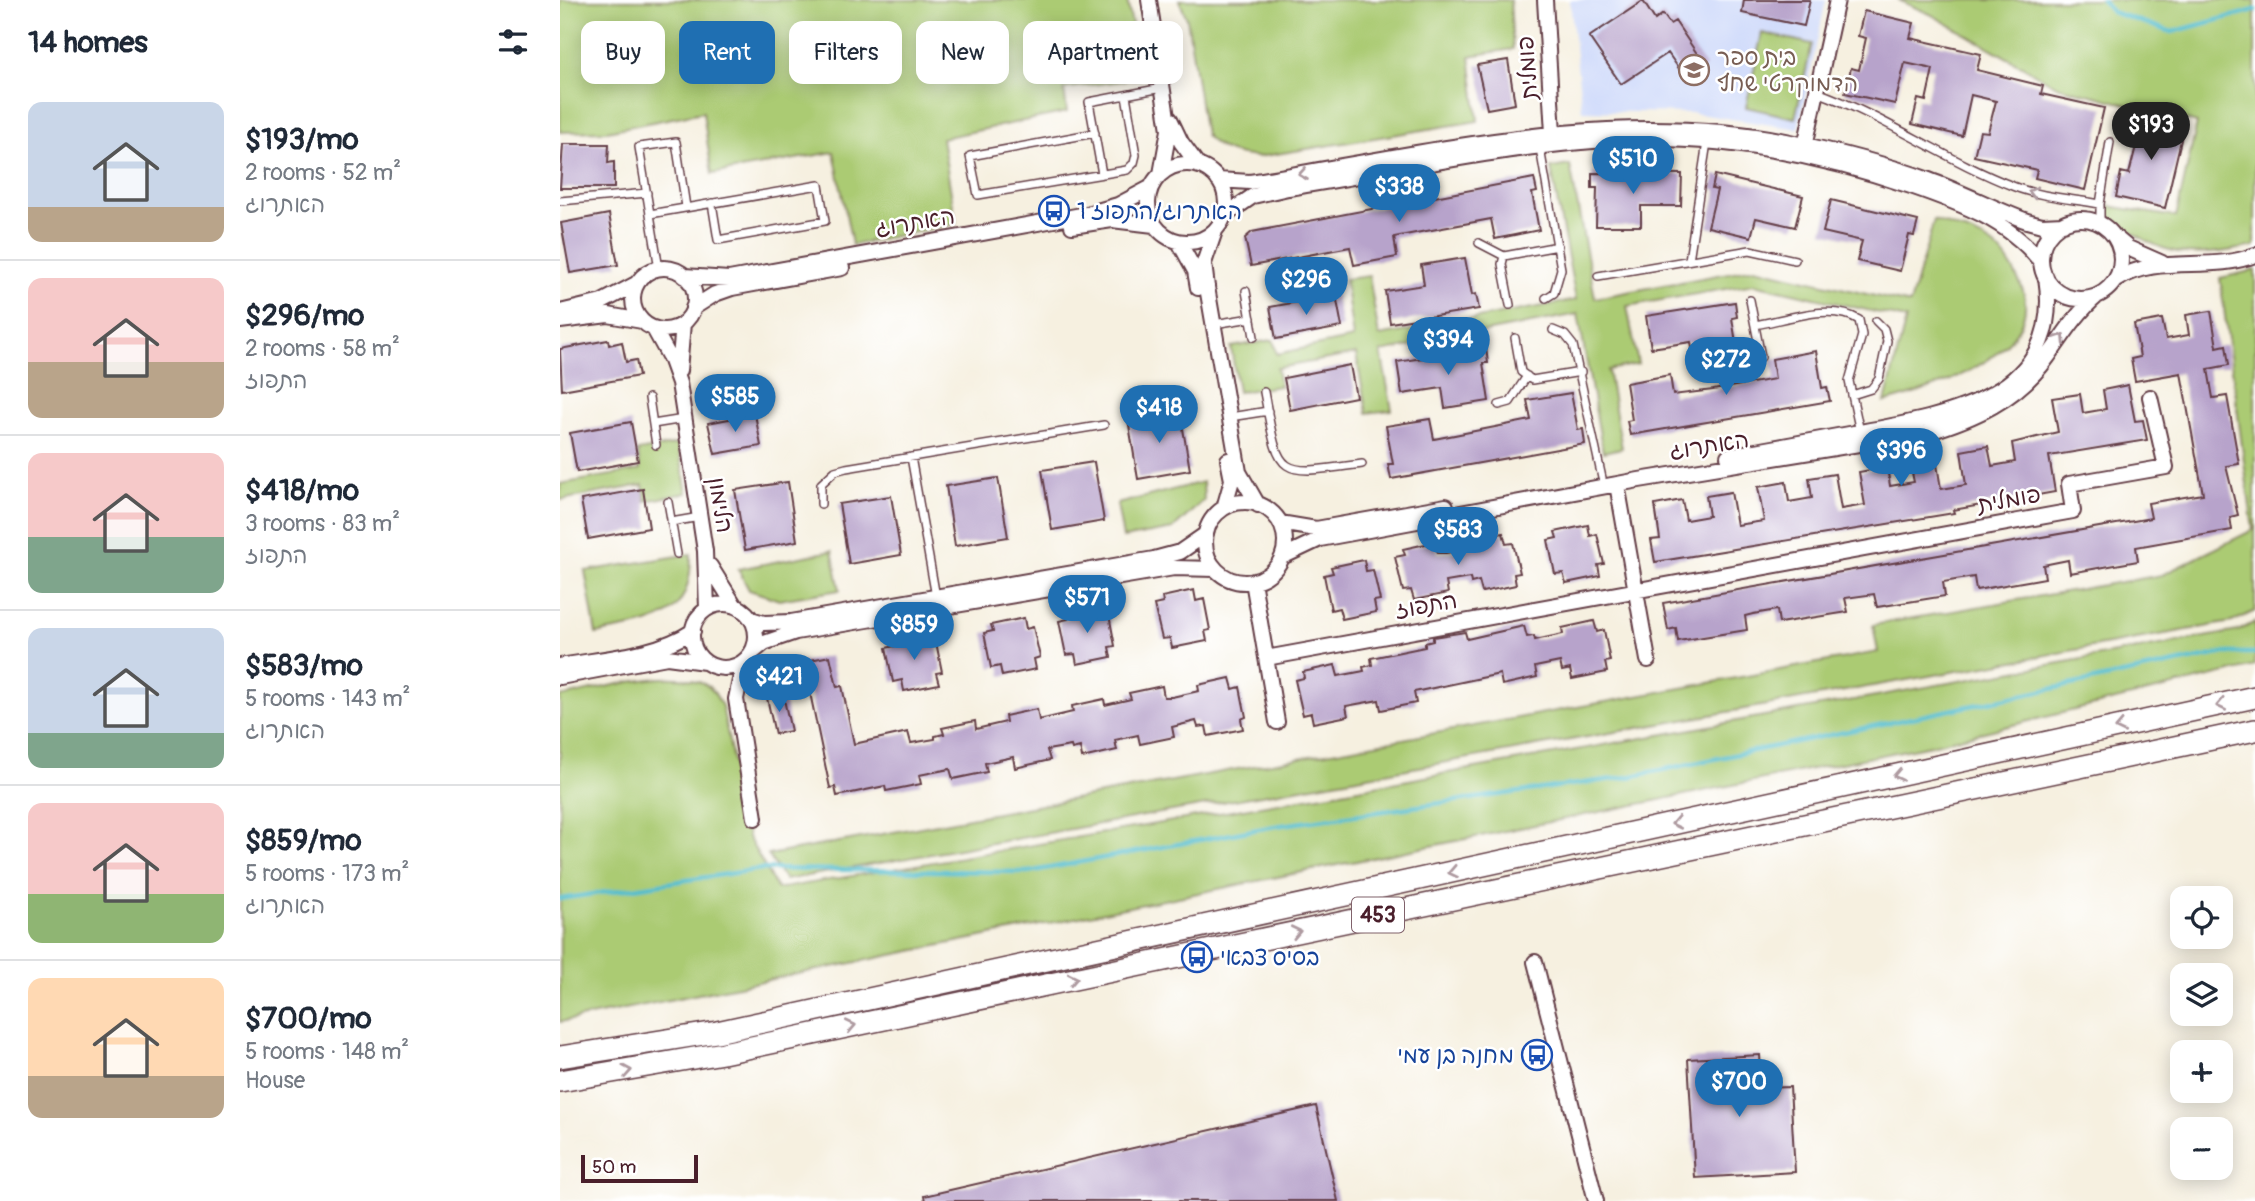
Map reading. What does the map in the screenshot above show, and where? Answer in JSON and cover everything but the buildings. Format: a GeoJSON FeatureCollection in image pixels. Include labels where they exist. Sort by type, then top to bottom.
{"type":"FeatureCollection","features":[{"type":"Feature","properties":{"kind":"main road","name":"453"},"geometry":{"type":"LineString","coordinates":[[560,1056],[717,1032],[2255,697]]}},
{"type":"Feature","properties":{"kind":"main road","name":"453"},"geometry":{"type":"LineString","coordinates":[[560,1081],[737,1050],[2255,730]]}},
{"type":"Feature","properties":{"kind":"street"},"geometry":{"type":"LineString","coordinates":[[1149,0],[1167,112],[1168,144],[1161,174],[1150,188],[1147,207],[1154,225],[1162,234],[1179,242],[1196,241],[1215,231]]}},
{"type":"Feature","properties":{"kind":"street","name":"פומלית"},"geometry":{"type":"LineString","coordinates":[[1545,0],[1553,133]]}},
{"type":"Feature","properties":{"kind":"street"},"geometry":{"type":"LineString","coordinates":[[1805,146],[1837,0]]}},
{"type":"Feature","properties":{"kind":"street"},"geometry":{"type":"LineString","coordinates":[[1167,112],[1181,142],[1198,165],[1218,180],[1226,198],[1224,216]]}},
{"type":"Feature","properties":{"kind":"street"},"geometry":{"type":"LineString","coordinates":[[1218,180],[1250,182],[1553,133],[1606,129],[1678,129],[1805,146],[1926,179],[2042,225],[2083,219],[2100,224],[2128,248],[2167,265]]}},
{"type":"Feature","properties":{"kind":"street"},"geometry":{"type":"LineString","coordinates":[[1258,505],[1240,472],[1204,263],[1215,231],[1224,216],[1239,203],[1270,192],[1539,148],[1636,139],[1707,142],[1805,158],[1921,190],[1999,222],[2019,237],[2041,262],[2046,277],[2055,289],[2070,298],[2097,296],[2116,280],[2146,267],[2207,265],[2255,255]]}},
{"type":"Feature","properties":{"kind":"street"},"geometry":{"type":"LineString","coordinates":[[1161,174],[1181,164],[1198,165]]}},
{"type":"Feature","properties":{"kind":"street","name":"האתרוג"},"geometry":{"type":"LineString","coordinates":[[684,276],[729,279],[1087,214],[1118,205],[1150,188]]}},
{"type":"Feature","properties":{"kind":"street","name":"האתרוג"},"geometry":{"type":"LineString","coordinates":[[693,308],[715,293],[732,288],[1082,224],[1112,220],[1154,225]]}},
{"type":"Feature","properties":{"kind":"street"},"geometry":{"type":"LineString","coordinates":[[2041,262],[2046,241],[2063,224]]}},
{"type":"Feature","properties":{"kind":"street"},"geometry":{"type":"LineString","coordinates":[[2115,237],[2122,254],[2116,280]]}},
{"type":"Feature","properties":{"kind":"street"},"geometry":{"type":"LineString","coordinates":[[1179,242],[1195,271],[1230,469],[1231,485],[1224,508]]}},
{"type":"Feature","properties":{"kind":"street"},"geometry":{"type":"LineString","coordinates":[[560,312],[602,302],[636,285],[643,276],[659,269],[672,270],[684,276],[693,290],[693,308],[683,323],[672,329],[608,315],[560,321]]}},
{"type":"Feature","properties":{"kind":"street","name":"האתרוג"},"geometry":{"type":"LineString","coordinates":[[1280,523],[1315,529],[1936,418],[1977,402],[2015,378],[2036,353],[2047,328],[2049,303],[2046,277]]}},
{"type":"Feature","properties":{"kind":"street"},"geometry":{"type":"LineString","coordinates":[[636,285],[633,304],[648,325]]}},
{"type":"Feature","properties":{"kind":"street","name":"האתרוג"},"geometry":{"type":"LineString","coordinates":[[1282,557],[1320,539],[1617,484],[1926,433],[1961,422],[1998,404],[2018,389],[2048,358],[2074,318],[2097,296]]}},
{"type":"Feature","properties":{"kind":"street","name":"הלימון"},"geometry":{"type":"LineString","coordinates":[[683,323],[679,383],[705,551],[707,609]]}},
{"type":"Feature","properties":{"kind":"street","name":"הלימון"},"geometry":{"type":"LineString","coordinates":[[648,325],[670,358],[679,383]]}},
{"type":"Feature","properties":{"kind":"street","name":"פומלית"},"geometry":{"type":"LineString","coordinates":[[1636,590],[2073,511],[2069,484],[2166,467],[2150,397]]}},
{"type":"Feature","properties":{"kind":"street"},"geometry":{"type":"LineString","coordinates":[[1617,484],[1648,660]]}},
{"type":"Feature","properties":{"kind":"street"},"geometry":{"type":"LineString","coordinates":[[1242,503],[1258,505],[1274,515],[1280,523],[1284,539],[1282,557],[1270,573],[1253,581],[1233,580],[1215,569],[1206,554],[1206,534],[1215,516],[1224,508],[1242,503]]}},
{"type":"Feature","properties":{"kind":"street"},"geometry":{"type":"LineString","coordinates":[[755,818],[736,699],[724,675],[709,664],[694,647],[692,631],[695,622],[707,609],[720,604],[735,606],[751,618],[764,623],[790,622],[1161,558],[1180,552],[1206,534]]}},
{"type":"Feature","properties":{"kind":"street","name":"הלימון"},"geometry":{"type":"LineString","coordinates":[[705,551],[717,581],[735,606]]}},
{"type":"Feature","properties":{"kind":"street"},"geometry":{"type":"LineString","coordinates":[[560,677],[667,657],[733,667],[764,642],[796,632],[1174,568],[1215,569]]}},
{"type":"Feature","properties":{"kind":"street"},"geometry":{"type":"LineString","coordinates":[[1253,581],[1277,722]]}},
{"type":"Feature","properties":{"kind":"street","name":"התפוז"},"geometry":{"type":"LineString","coordinates":[[1266,658],[1636,590]]}},
{"type":"Feature","properties":{"kind":"street"},"geometry":{"type":"LineString","coordinates":[[736,699],[756,637],[751,618]]}},
{"type":"Feature","properties":{"kind":"street"},"geometry":{"type":"LineString","coordinates":[[560,666],[668,645],[692,631]]}},
{"type":"Feature","properties":{"kind":"street"},"geometry":{"type":"LineString","coordinates":[[1535,962],[1596,1201]]}},
{"type":"Feature","properties":{"kind":"lane"},"geometry":{"type":"LineString","coordinates":[[1102,174],[1089,102],[1163,88]]}},
{"type":"Feature","properties":{"kind":"lane"},"geometry":{"type":"LineString","coordinates":[[1817,93],[1861,110],[1912,140],[2017,188],[2100,204]]}},
{"type":"Feature","properties":{"kind":"lane"},"geometry":{"type":"LineString","coordinates":[[1095,134],[970,156],[978,195],[1126,170],[1134,163],[1135,146],[1126,95]]}},
{"type":"Feature","properties":{"kind":"lane"},"geometry":{"type":"LineString","coordinates":[[659,269],[639,147],[676,142],[687,207]]}},
{"type":"Feature","properties":{"kind":"lane"},"geometry":{"type":"LineString","coordinates":[[1689,260],[1707,142]]}},
{"type":"Feature","properties":{"kind":"lane"},"geometry":{"type":"LineString","coordinates":[[2100,224],[2100,204],[2110,142]]}},
{"type":"Feature","properties":{"kind":"lane"},"geometry":{"type":"LineString","coordinates":[[1539,148],[1558,246],[1559,281],[1554,293],[1546,298]]}},
{"type":"Feature","properties":{"kind":"lane"},"geometry":{"type":"LineString","coordinates":[[650,214],[687,207],[819,185],[825,221],[718,240],[712,203]]}},
{"type":"Feature","properties":{"kind":"lane"},"geometry":{"type":"LineString","coordinates":[[560,201],[647,193]]}},
{"type":"Feature","properties":{"kind":"lane"},"geometry":{"type":"LineString","coordinates":[[1479,243],[1504,256],[1558,246]]}},
{"type":"Feature","properties":{"kind":"lane"},"geometry":{"type":"LineString","coordinates":[[1598,276],[1750,250],[1795,260]]}},
{"type":"Feature","properties":{"kind":"lane"},"geometry":{"type":"LineString","coordinates":[[1504,256],[1502,264],[1510,305]]}},
{"type":"Feature","properties":{"kind":"lane"},"geometry":{"type":"LineString","coordinates":[[1246,290],[1254,337]]}},
{"type":"Feature","properties":{"kind":"lane"},"geometry":{"type":"LineString","coordinates":[[1750,300],[1761,356]]}},
{"type":"Feature","properties":{"kind":"lane"},"geometry":{"type":"LineString","coordinates":[[1755,325],[1830,313],[1852,316],[1859,320],[1862,335],[1850,374],[1860,432]]}},
{"type":"Feature","properties":{"kind":"lane"},"geometry":{"type":"LineString","coordinates":[[1213,324],[1251,317]]}},
{"type":"Feature","properties":{"kind":"lane"},"geometry":{"type":"LineString","coordinates":[[1852,395],[1871,389],[1879,379],[1887,341],[1886,334],[1877,321]]}},
{"type":"Feature","properties":{"kind":"lane"},"geometry":{"type":"LineString","coordinates":[[1553,330],[1564,335],[1573,345],[1602,478]]}},
{"type":"Feature","properties":{"kind":"lane"},"geometry":{"type":"LineString","coordinates":[[1515,338],[1521,372],[1532,380],[1581,372]]}},
{"type":"Feature","properties":{"kind":"lane"},"geometry":{"type":"LineString","coordinates":[[1499,405],[1510,402],[1527,376]]}},
{"type":"Feature","properties":{"kind":"lane"},"geometry":{"type":"LineString","coordinates":[[1265,392],[1274,446],[1280,459],[1289,467],[1304,472],[1362,464]]}},
{"type":"Feature","properties":{"kind":"lane"},"geometry":{"type":"LineString","coordinates":[[649,398],[656,445]]}},
{"type":"Feature","properties":{"kind":"lane"},"geometry":{"type":"LineString","coordinates":[[1229,417],[1268,411]]}},
{"type":"Feature","properties":{"kind":"lane"},"geometry":{"type":"LineString","coordinates":[[653,424],[684,419]]}},
{"type":"Feature","properties":{"kind":"lane"},"geometry":{"type":"LineString","coordinates":[[821,504],[821,484],[835,471],[1104,425]]}},
{"type":"Feature","properties":{"kind":"lane"},"geometry":{"type":"LineString","coordinates":[[911,457],[936,597]]}},
{"type":"Feature","properties":{"kind":"lane"},"geometry":{"type":"LineString","coordinates":[[668,502],[677,554]]}},
{"type":"Feature","properties":{"kind":"lane"},"geometry":{"type":"LineString","coordinates":[[671,522],[700,517]]}},
{"type":"Feature","properties":{"kind":"shaded area","name":"בית ספר הדמוקרטי שחף"},"geometry":{"type":"Polygon","coordinates":[[[1570,0],[1826,0],[1798,129],[1692,113],[1582,111],[1570,0]]]}},
{"type":"Feature","properties":{"kind":"green space"},"geometry":{"type":"Polygon","coordinates":[[[560,0],[1127,0],[1131,21],[1023,21],[1023,84],[1100,84],[1064,89],[1067,112],[942,138],[956,224],[852,245],[834,152],[712,174],[703,112],[607,131],[560,132],[560,0]]]}},
{"type":"Feature","properties":{"kind":"green space"},"geometry":{"type":"Polygon","coordinates":[[[1179,0],[1510,0],[1513,49],[1470,56],[1478,121],[1258,157],[1242,155],[1223,149],[1205,135],[1187,19],[1179,0]]]}},
{"type":"Feature","properties":{"kind":"green space"},"geometry":{"type":"Polygon","coordinates":[[[1898,0],[2255,0],[2255,246],[2212,253],[2178,252],[2146,241],[2109,216],[2108,206],[2176,217],[2197,123],[2057,86],[1930,14],[1898,0]]]}},
{"type":"Feature","properties":{"kind":"green space"},"geometry":{"type":"Polygon","coordinates":[[[1762,33],[1812,44],[1795,118],[1746,107],[1762,33]]]}},
{"type":"Feature","properties":{"kind":"green space"},"geometry":{"type":"Polygon","coordinates":[[[1570,165],[1595,298],[1755,268],[1910,304],[1934,220],[1979,237],[1993,245],[2004,256],[2018,279],[2025,304],[2020,326],[2005,346],[1983,363],[1931,388],[1885,402],[1906,319],[1754,284],[1627,306],[1638,364],[1608,370],[1622,448],[1603,452],[1578,314],[1381,352],[1392,410],[1367,413],[1356,354],[1277,368],[1280,386],[1238,392],[1231,347],[1273,340],[1277,354],[1353,338],[1345,279],[1369,276],[1379,336],[1576,300],[1551,168],[1570,165]]]}},
{"type":"Feature","properties":{"kind":"green space"},"geometry":{"type":"Polygon","coordinates":[[[2255,270],[2255,611],[2232,622],[785,880],[768,855],[1878,652],[1873,625],[2162,575],[2253,530],[2220,278],[2255,270]]]}},
{"type":"Feature","properties":{"kind":"green space"},"geometry":{"type":"Polygon","coordinates":[[[678,444],[687,493],[646,501],[643,485],[560,500],[560,484],[640,470],[638,451],[678,444]]]}},
{"type":"Feature","properties":{"kind":"green space"},"geometry":{"type":"Polygon","coordinates":[[[1203,482],[1204,500],[1173,529],[1123,538],[1117,504],[1203,482]]]}},
{"type":"Feature","properties":{"kind":"green space"},"geometry":{"type":"Polygon","coordinates":[[[832,551],[840,590],[779,600],[749,590],[738,569],[832,551]]]}},
{"type":"Feature","properties":{"kind":"green space"},"geometry":{"type":"Polygon","coordinates":[[[691,554],[690,577],[676,606],[651,622],[596,634],[585,571],[691,554]]]}},
{"type":"Feature","properties":{"kind":"green space"},"geometry":{"type":"Polygon","coordinates":[[[2255,622],[2255,666],[1931,745],[560,1022],[560,697],[655,679],[691,680],[709,687],[722,706],[748,837],[777,889],[1336,793],[2238,631],[2255,622]]]}},
{"type":"Feature","properties":{"kind":"waterway"},"geometry":{"type":"LineString","coordinates":[[2102,0],[2112,12],[2172,32],[2255,10]]}},
{"type":"Feature","properties":{"kind":"waterway"},"geometry":{"type":"LineString","coordinates":[[560,899],[761,869],[1028,872],[1275,826],[1628,777],[2224,653],[2255,653]]}},
{"type":"Feature","properties":{"kind":"place","name":"בית ספר הדמוקרטי שחף"},"geometry":{"type":"Point","coordinates":[1694,70]}},
{"type":"Feature","properties":{"kind":"place","name":"האתרוג/התפוז 1"},"geometry":{"type":"Point","coordinates":[1054,211]}},
{"type":"Feature","properties":{"kind":"place","name":"בסיס צבאי"},"geometry":{"type":"Point","coordinates":[1197,957]}},
{"type":"Feature","properties":{"kind":"place","name":"מחנה בן עמי"},"geometry":{"type":"Point","coordinates":[1537,1055]}}]}
